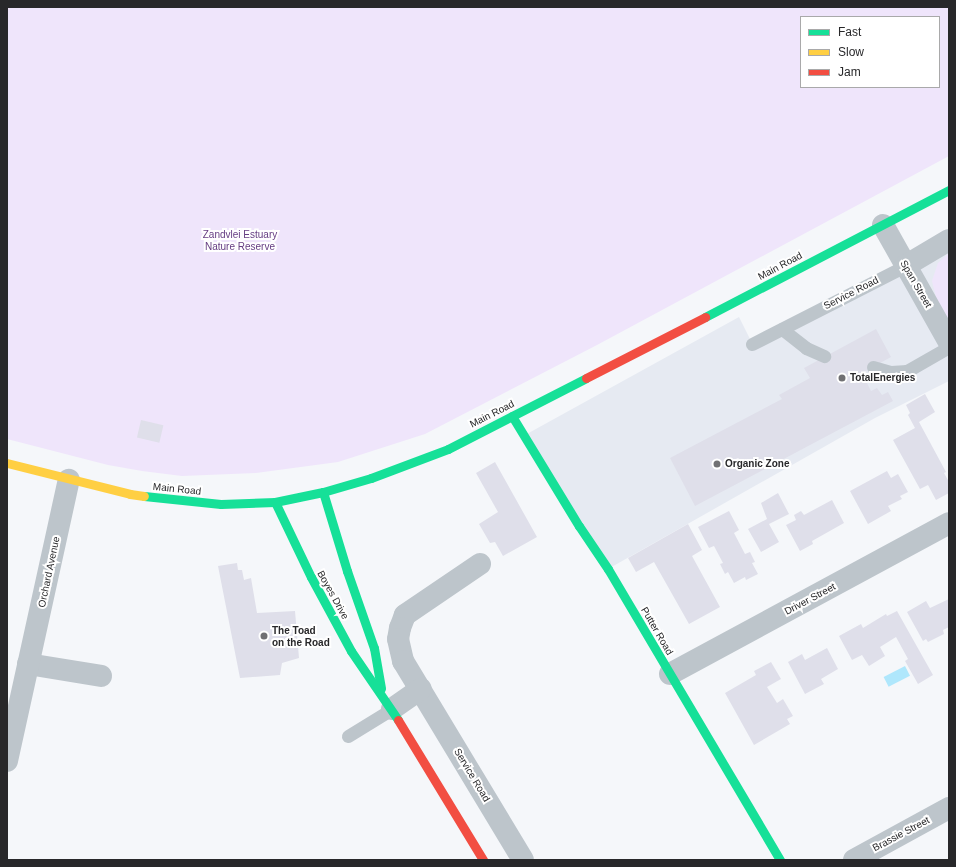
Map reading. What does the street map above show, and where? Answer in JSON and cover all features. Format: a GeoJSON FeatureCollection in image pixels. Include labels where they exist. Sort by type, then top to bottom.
{"type":"FeatureCollection","features":[{"type":"Feature","properties":{"kind":"main road","name":"Main Road"},"geometry":{"type":"LineString","coordinates":[[7,463],[69,480],[130,494],[193,502],[221,504],[275,502],[323,492],[371,478],[448,448],[949,190]]}},
{"type":"Feature","properties":{"kind":"main road","name":"Putter Road"},"geometry":{"type":"LineString","coordinates":[[512,416],[579,526],[608,569],[780,860]]}},
{"type":"Feature","properties":{"kind":"main road","name":"Boyes Drive"},"geometry":{"type":"LineString","coordinates":[[323,492],[347,571],[374,648],[387,701]]}},
{"type":"Feature","properties":{"kind":"main road","name":"Boyes Drive"},"geometry":{"type":"LineString","coordinates":[[275,502],[311,577],[351,651],[387,701],[483,860]]}},
{"type":"Feature","properties":{"kind":"street","name":"Span Street"},"geometry":{"type":"LineString","coordinates":[[883,225],[949,342]]}},
{"type":"Feature","properties":{"kind":"street","name":"Service Road"},"geometry":{"type":"LineString","coordinates":[[905,266],[949,240]]}},
{"type":"Feature","properties":{"kind":"street","name":"Orchard Avenue"},"geometry":{"type":"LineString","coordinates":[[7,761],[69,480]]}},
{"type":"Feature","properties":{"kind":"street","name":"Driver Street"},"geometry":{"type":"LineString","coordinates":[[670,674],[949,523]]}},
{"type":"Feature","properties":{"kind":"street","name":"Service Road"},"geometry":{"type":"LineString","coordinates":[[480,564],[406,615],[400,628],[398,639],[403,661],[523,860]]}},
{"type":"Feature","properties":{"kind":"street"},"geometry":{"type":"LineString","coordinates":[[28,664],[101,676]]}},
{"type":"Feature","properties":{"kind":"street"},"geometry":{"type":"LineString","coordinates":[[387,701],[421,689]]}},
{"type":"Feature","properties":{"kind":"street","name":"Brassie Street"},"geometry":{"type":"LineString","coordinates":[[854,860],[949,808]]}},
{"type":"Feature","properties":{"kind":"lane","name":"Service Road"},"geometry":{"type":"LineString","coordinates":[[752,344],[905,266]]}},
{"type":"Feature","properties":{"kind":"lane"},"geometry":{"type":"LineString","coordinates":[[782,329],[806,348],[824,356]]}},
{"type":"Feature","properties":{"kind":"lane"},"geometry":{"type":"LineString","coordinates":[[873,367],[891,372],[907,371],[949,348]]}},
{"type":"Feature","properties":{"kind":"lane"},"geometry":{"type":"LineString","coordinates":[[348,736],[387,701]]}},
{"type":"Feature","properties":{"kind":"shaded area"},"geometry":{"type":"Polygon","coordinates":[[[949,240],[949,381],[875,418],[608,569],[525,435],[739,317],[752,343],[949,240]]]}},
{"type":"Feature","properties":{"kind":"green space","name":"Zandvlei Estuary Nature Reserve"},"geometry":{"type":"Polygon","coordinates":[[[7,7],[949,7],[949,156],[597,345],[425,434],[338,462],[256,473],[182,476],[108,465],[7,439],[7,7]]]}},
{"type":"Feature","properties":{"kind":"green space"},"geometry":{"type":"Polygon","coordinates":[[[949,253],[949,321],[936,297],[932,281],[938,263],[949,253]]]}},
{"type":"Feature","properties":{"kind":"water"},"geometry":{"type":"Polygon","coordinates":[[[905,666],[910,676],[889,687],[884,677],[905,666]]]}},
{"type":"Feature","properties":{"kind":"building"},"geometry":{"type":"Polygon","coordinates":[[[876,329],[891,357],[862,373],[871,391],[877,388],[882,395],[888,392],[893,401],[695,506],[670,458],[782,399],[779,395],[810,378],[804,368],[876,329]]]}},
{"type":"Feature","properties":{"kind":"building"},"geometry":{"type":"Polygon","coordinates":[[[925,394],[935,412],[919,422],[946,472],[944,473],[949,482],[949,493],[936,500],[928,485],[920,489],[893,440],[915,428],[908,415],[910,413],[906,405],[925,394]]]}},
{"type":"Feature","properties":{"kind":"building"},"geometry":{"type":"Polygon","coordinates":[[[141,420],[163,425],[159,443],[137,438],[141,420]]]}},
{"type":"Feature","properties":{"kind":"building"},"geometry":{"type":"Polygon","coordinates":[[[495,462],[537,537],[503,556],[495,542],[490,543],[479,524],[498,512],[476,473],[495,462]]]}},
{"type":"Feature","properties":{"kind":"building"},"geometry":{"type":"Polygon","coordinates":[[[887,471],[891,478],[898,474],[908,492],[900,496],[902,499],[888,506],[891,511],[868,524],[850,491],[887,471]]]}},
{"type":"Feature","properties":{"kind":"building"},"geometry":{"type":"Polygon","coordinates":[[[778,493],[789,514],[769,524],[779,542],[761,552],[748,529],[767,519],[761,503],[778,493]]]}},
{"type":"Feature","properties":{"kind":"building"},"geometry":{"type":"Polygon","coordinates":[[[832,500],[844,523],[812,541],[813,544],[800,551],[786,525],[796,520],[794,515],[801,511],[804,515],[832,500]]]}},
{"type":"Feature","properties":{"kind":"building"},"geometry":{"type":"Polygon","coordinates":[[[729,511],[739,530],[734,533],[745,554],[750,552],[755,562],[752,563],[758,574],[746,580],[745,577],[734,583],[728,572],[725,574],[720,564],[723,563],[714,546],[709,548],[698,527],[729,511]]]}},
{"type":"Feature","properties":{"kind":"building"},"geometry":{"type":"Polygon","coordinates":[[[688,524],[702,550],[692,556],[720,607],[689,624],[654,562],[636,572],[628,558],[688,524]]]}},
{"type":"Feature","properties":{"kind":"building","name":"The Toad on the Road"},"geometry":{"type":"Polygon","coordinates":[[[237,563],[238,570],[242,570],[244,580],[251,578],[257,613],[295,611],[299,658],[282,663],[280,675],[240,678],[218,566],[237,563]]]}},
{"type":"Feature","properties":{"kind":"building"},"geometry":{"type":"Polygon","coordinates":[[[949,599],[949,627],[943,630],[944,634],[928,642],[926,639],[923,641],[907,612],[926,601],[930,608],[949,599]]]}},
{"type":"Feature","properties":{"kind":"building"},"geometry":{"type":"Polygon","coordinates":[[[897,611],[933,675],[918,684],[905,661],[908,659],[896,637],[880,647],[885,656],[869,666],[862,655],[852,660],[839,636],[861,624],[863,628],[886,614],[887,616],[897,611]]]}},
{"type":"Feature","properties":{"kind":"building"},"geometry":{"type":"Polygon","coordinates":[[[827,648],[838,669],[821,679],[824,684],[805,694],[788,662],[802,654],[805,660],[827,648]]]}},
{"type":"Feature","properties":{"kind":"building"},"geometry":{"type":"Polygon","coordinates":[[[771,662],[781,679],[767,687],[777,703],[783,699],[793,716],[787,719],[790,724],[754,745],[725,693],[756,675],[754,671],[771,662]]]}},
{"type":"Feature","properties":{"kind":"traffic: fast"},"geometry":{"type":"LineString","coordinates":[[705,317],[949,190]]}},
{"type":"Feature","properties":{"kind":"traffic: fast"},"geometry":{"type":"LineString","coordinates":[[144,496],[221,504],[275,502],[323,492],[371,478],[448,449],[586,378]]}},
{"type":"Feature","properties":{"kind":"traffic: fast"},"geometry":{"type":"LineString","coordinates":[[512,416],[579,526],[608,569],[780,860]]}},
{"type":"Feature","properties":{"kind":"traffic: fast"},"geometry":{"type":"LineString","coordinates":[[323,492],[347,571],[374,648],[381,688]]}},
{"type":"Feature","properties":{"kind":"traffic: fast"},"geometry":{"type":"LineString","coordinates":[[275,502],[311,577],[351,651],[398,720]]}},
{"type":"Feature","properties":{"kind":"traffic: slow"},"geometry":{"type":"LineString","coordinates":[[7,463],[130,494],[144,496]]}},
{"type":"Feature","properties":{"kind":"traffic: jam"},"geometry":{"type":"LineString","coordinates":[[586,378],[705,317]]}},
{"type":"Feature","properties":{"kind":"traffic: jam"},"geometry":{"type":"LineString","coordinates":[[398,720],[483,860]]}},
{"type":"Feature","properties":{"kind":"place","name":"TotalEnergies"},"geometry":{"type":"Point","coordinates":[842,378]}},
{"type":"Feature","properties":{"kind":"place","name":"Organic Zone"},"geometry":{"type":"Point","coordinates":[717,464]}},
{"type":"Feature","properties":{"kind":"place","name":"The Toad on the Road"},"geometry":{"type":"Point","coordinates":[264,636]}}]}
